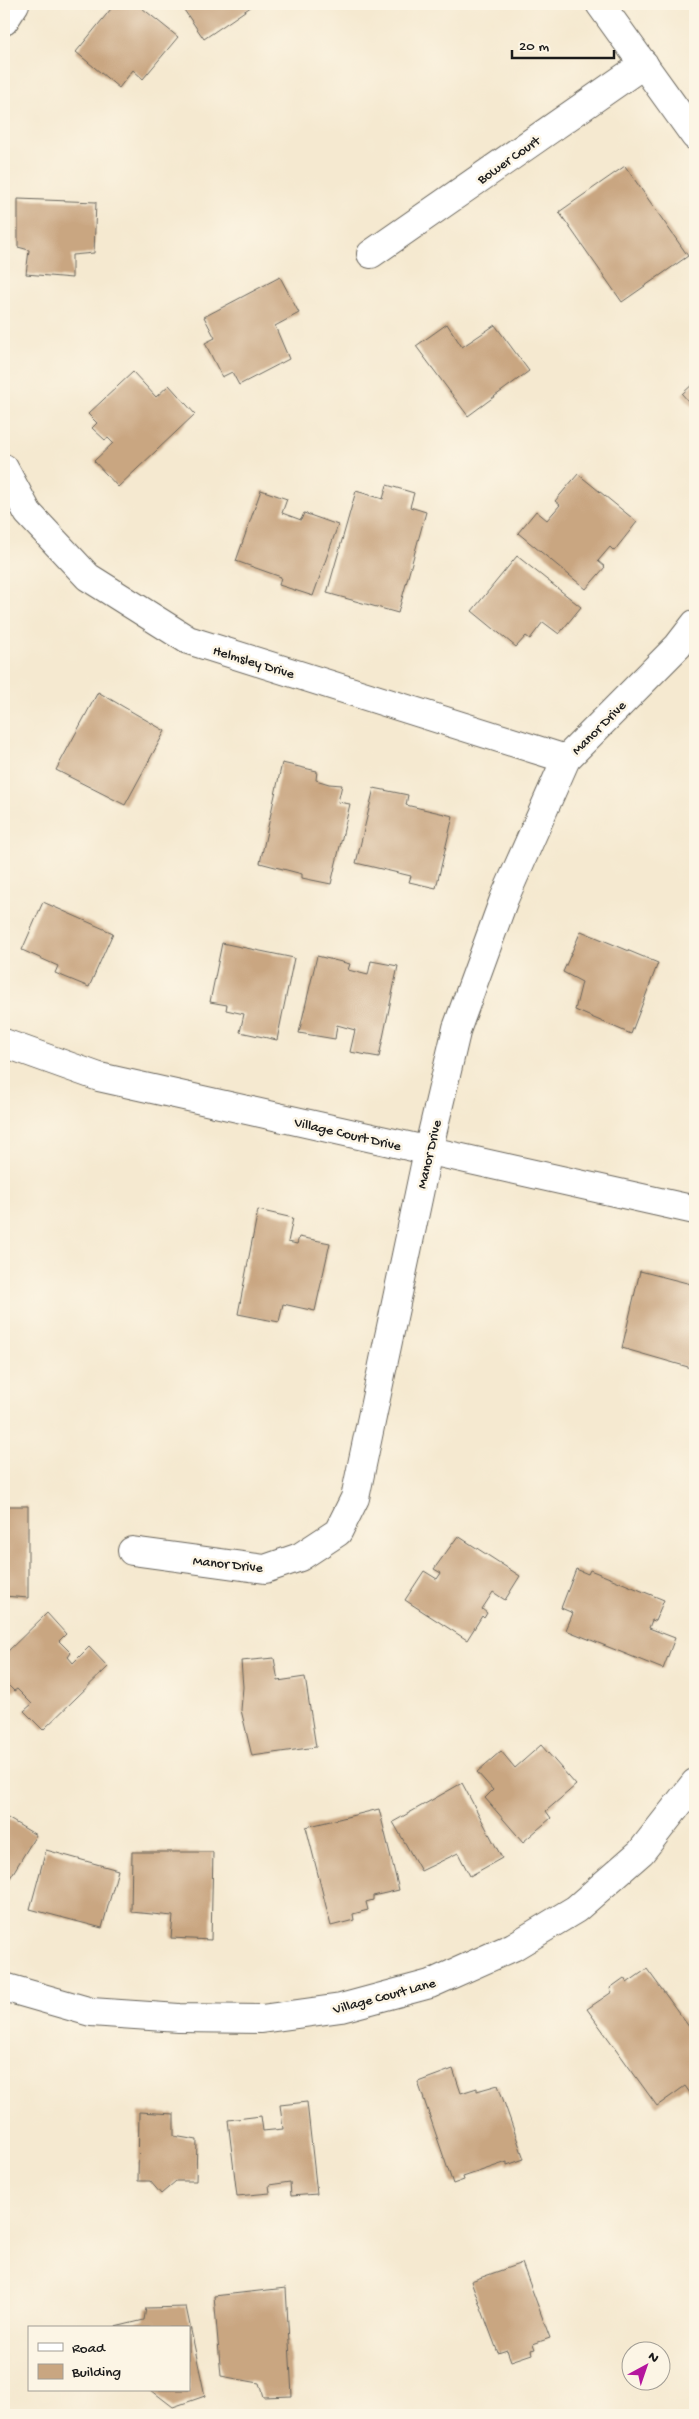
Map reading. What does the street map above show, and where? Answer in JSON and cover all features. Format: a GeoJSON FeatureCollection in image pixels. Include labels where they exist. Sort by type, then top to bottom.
{"type":"FeatureCollection","features":[{"type":"Feature","properties":{"kind":"street"},"geometry":{"type":"LineString","coordinates":[[4,21],[15,4]]}},
{"type":"Feature","properties":{"kind":"street"},"geometry":{"type":"LineString","coordinates":[[600,4],[695,136]]}},
{"type":"Feature","properties":{"kind":"street","name":"Bower Court"},"geometry":{"type":"LineString","coordinates":[[371,254],[644,64]]}},
{"type":"Feature","properties":{"kind":"street","name":"Helmsley Drive"},"geometry":{"type":"LineString","coordinates":[[4,468],[28,514],[88,577],[188,640],[566,759]]}},
{"type":"Feature","properties":{"kind":"street","name":"Manor Drive"},"geometry":{"type":"LineString","coordinates":[[132,1551],[265,1569],[300,1557],[338,1532],[355,1498],[428,1151],[457,1028],[504,899],[566,759],[678,646],[695,624]]}},
{"type":"Feature","properties":{"kind":"street","name":"Village Court Drive"},"geometry":{"type":"LineString","coordinates":[[4,1043],[99,1077],[695,1210]]}},
{"type":"Feature","properties":{"kind":"street","name":"Village Court Lane"},"geometry":{"type":"LineString","coordinates":[[4,1987],[91,2012],[179,2018],[261,2019],[341,2008],[430,1984],[513,1947],[576,1909],[641,1852],[695,1783]]}},
{"type":"Feature","properties":{"kind":"building"},"geometry":{"type":"Polygon","coordinates":[[[115,4],[137,4],[178,37],[143,79],[133,70],[119,88],[76,52],[115,4]]]}},
{"type":"Feature","properties":{"kind":"building"},"geometry":{"type":"Polygon","coordinates":[[[180,4],[255,4],[204,39],[180,4]]]}},
{"type":"Feature","properties":{"kind":"building"},"geometry":{"type":"Polygon","coordinates":[[[625,166],[688,256],[622,302],[559,212],[625,166]]]}},
{"type":"Feature","properties":{"kind":"building"},"geometry":{"type":"Polygon","coordinates":[[[18,199],[96,202],[94,253],[72,255],[72,278],[26,274],[29,250],[18,247],[18,199]]]}},
{"type":"Feature","properties":{"kind":"building"},"geometry":{"type":"Polygon","coordinates":[[[280,277],[299,313],[275,326],[289,359],[239,385],[232,372],[222,377],[205,343],[215,338],[204,317],[280,277]]]}},
{"type":"Feature","properties":{"kind":"building"},"geometry":{"type":"Polygon","coordinates":[[[447,324],[462,347],[495,325],[529,371],[468,416],[416,346],[447,324]]]}},
{"type":"Feature","properties":{"kind":"building"},"geometry":{"type":"Polygon","coordinates":[[[133,372],[156,397],[169,385],[195,414],[118,487],[94,461],[113,443],[108,438],[105,440],[92,428],[97,423],[88,414],[133,372]]]}},
{"type":"Feature","properties":{"kind":"building"},"geometry":{"type":"Polygon","coordinates":[[[695,382],[695,409],[682,394],[695,382]]]}},
{"type":"Feature","properties":{"kind":"building"},"geometry":{"type":"Polygon","coordinates":[[[578,474],[637,522],[614,551],[610,547],[598,561],[605,567],[586,589],[518,533],[536,511],[547,520],[560,505],[555,501],[578,474]]]}},
{"type":"Feature","properties":{"kind":"building"},"geometry":{"type":"Polygon","coordinates":[[[387,485],[414,493],[410,507],[426,512],[398,613],[327,593],[356,491],[383,499],[387,485]]]}},
{"type":"Feature","properties":{"kind":"building"},"geometry":{"type":"Polygon","coordinates":[[[261,490],[287,499],[282,513],[301,520],[304,513],[338,525],[313,596],[279,585],[281,577],[236,561],[261,490]]]}},
{"type":"Feature","properties":{"kind":"building"},"geometry":{"type":"Polygon","coordinates":[[[517,556],[581,607],[559,634],[543,622],[530,639],[526,636],[516,647],[472,611],[517,556]]]}},
{"type":"Feature","properties":{"kind":"building"},"geometry":{"type":"Polygon","coordinates":[[[98,692],[165,731],[125,805],[56,770],[98,692]]]}},
{"type":"Feature","properties":{"kind":"building"},"geometry":{"type":"Polygon","coordinates":[[[282,763],[317,771],[316,780],[342,785],[338,802],[350,804],[331,884],[302,878],[302,874],[260,863],[282,763]]]}},
{"type":"Feature","properties":{"kind":"building"},"geometry":{"type":"Polygon","coordinates":[[[374,788],[408,795],[406,805],[453,816],[436,888],[409,882],[411,876],[356,863],[374,788]]]}},
{"type":"Feature","properties":{"kind":"building"},"geometry":{"type":"Polygon","coordinates":[[[43,902],[113,933],[89,987],[55,973],[58,966],[22,950],[43,902]]]}},
{"type":"Feature","properties":{"kind":"building"},"geometry":{"type":"Polygon","coordinates":[[[581,931],[658,963],[631,1034],[575,1010],[582,982],[563,972],[581,931]]]}},
{"type":"Feature","properties":{"kind":"building"},"geometry":{"type":"Polygon","coordinates":[[[222,943],[294,958],[277,1040],[240,1032],[244,1014],[226,1010],[227,1005],[210,1002],[222,943]]]}},
{"type":"Feature","properties":{"kind":"building"},"geometry":{"type":"Polygon","coordinates":[[[317,956],[350,964],[348,970],[368,975],[371,961],[398,966],[379,1057],[350,1052],[355,1030],[337,1025],[335,1039],[299,1033],[317,956]]]}},
{"type":"Feature","properties":{"kind":"building"},"geometry":{"type":"Polygon","coordinates":[[[258,1210],[293,1218],[288,1242],[297,1244],[299,1237],[330,1243],[315,1311],[283,1304],[279,1322],[238,1314],[258,1210]]]}},
{"type":"Feature","properties":{"kind":"building"},"geometry":{"type":"Polygon","coordinates":[[[640,1271],[695,1285],[695,1369],[622,1348],[640,1271]]]}},
{"type":"Feature","properties":{"kind":"building"},"geometry":{"type":"Polygon","coordinates":[[[4,1506],[28,1506],[28,1598],[4,1596],[4,1506]]]}},
{"type":"Feature","properties":{"kind":"building"},"geometry":{"type":"Polygon","coordinates":[[[458,1536],[520,1576],[505,1600],[493,1592],[482,1609],[487,1613],[484,1618],[482,1616],[467,1640],[405,1600],[424,1571],[437,1579],[441,1573],[434,1569],[458,1536]]]}},
{"type":"Feature","properties":{"kind":"building"},"geometry":{"type":"Polygon","coordinates":[[[576,1569],[588,1574],[590,1570],[664,1600],[655,1621],[652,1620],[649,1628],[675,1638],[663,1669],[566,1630],[573,1613],[561,1608],[576,1569]]]}},
{"type":"Feature","properties":{"kind":"building"},"geometry":{"type":"Polygon","coordinates":[[[47,1613],[66,1634],[59,1641],[71,1653],[68,1657],[73,1663],[89,1647],[108,1667],[43,1730],[24,1711],[32,1704],[17,1689],[14,1691],[4,1681],[4,1655],[47,1613]]]}},
{"type":"Feature","properties":{"kind":"building"},"geometry":{"type":"Polygon","coordinates":[[[274,1658],[278,1681],[305,1677],[316,1747],[252,1756],[241,1710],[243,1687],[241,1661],[274,1658]]]}},
{"type":"Feature","properties":{"kind":"building"},"geometry":{"type":"Polygon","coordinates":[[[541,1745],[576,1785],[546,1811],[551,1818],[523,1842],[485,1798],[493,1790],[477,1772],[501,1751],[515,1768],[541,1745]]]}},
{"type":"Feature","properties":{"kind":"building"},"geometry":{"type":"Polygon","coordinates":[[[462,1783],[502,1858],[470,1876],[458,1853],[421,1871],[393,1822],[462,1783]]]}},
{"type":"Feature","properties":{"kind":"building"},"geometry":{"type":"Polygon","coordinates":[[[379,1809],[399,1890],[373,1896],[373,1900],[366,1902],[368,1910],[353,1914],[354,1920],[331,1926],[306,1827],[379,1809]]]}},
{"type":"Feature","properties":{"kind":"building"},"geometry":{"type":"Polygon","coordinates":[[[4,1816],[36,1835],[4,1888],[4,1816]]]}},
{"type":"Feature","properties":{"kind":"building"},"geometry":{"type":"Polygon","coordinates":[[[46,1850],[118,1870],[102,1928],[30,1909],[46,1850]]]}},
{"type":"Feature","properties":{"kind":"building"},"geometry":{"type":"Polygon","coordinates":[[[132,1852],[213,1852],[211,1940],[171,1938],[173,1916],[131,1912],[132,1852]]]}},
{"type":"Feature","properties":{"kind":"building"},"geometry":{"type":"Polygon","coordinates":[[[647,1969],[695,2035],[695,2100],[685,2086],[657,2106],[587,2009],[612,1992],[610,1988],[624,1978],[627,1983],[647,1969]]]}},
{"type":"Feature","properties":{"kind":"building"},"geometry":{"type":"Polygon","coordinates":[[[453,2069],[461,2093],[477,2088],[477,2091],[498,2085],[524,2159],[507,2165],[507,2162],[463,2177],[464,2180],[453,2184],[418,2082],[453,2069]]]}},
{"type":"Feature","properties":{"kind":"building"},"geometry":{"type":"Polygon","coordinates":[[[307,2102],[317,2194],[291,2196],[290,2182],[269,2185],[270,2193],[237,2196],[228,2120],[261,2116],[263,2131],[283,2129],[280,2105],[307,2102]]]}},
{"type":"Feature","properties":{"kind":"building"},"geometry":{"type":"Polygon","coordinates":[[[139,2112],[174,2114],[174,2136],[197,2140],[196,2181],[176,2181],[161,2194],[150,2181],[138,2181],[139,2112]]]}},
{"type":"Feature","properties":{"kind":"building"},"geometry":{"type":"Polygon","coordinates":[[[522,2263],[550,2338],[533,2344],[535,2349],[531,2350],[532,2354],[511,2361],[507,2350],[498,2353],[471,2281],[522,2263]]]}},
{"type":"Feature","properties":{"kind":"building"},"geometry":{"type":"Polygon","coordinates":[[[286,2288],[292,2396],[263,2397],[259,2383],[221,2376],[214,2296],[286,2288]]]}},
{"type":"Feature","properties":{"kind":"building"},"geometry":{"type":"Polygon","coordinates":[[[186,2307],[205,2396],[173,2407],[154,2392],[190,2392],[190,2326],[119,2326],[144,2320],[146,2308],[186,2307]]]}}]}
